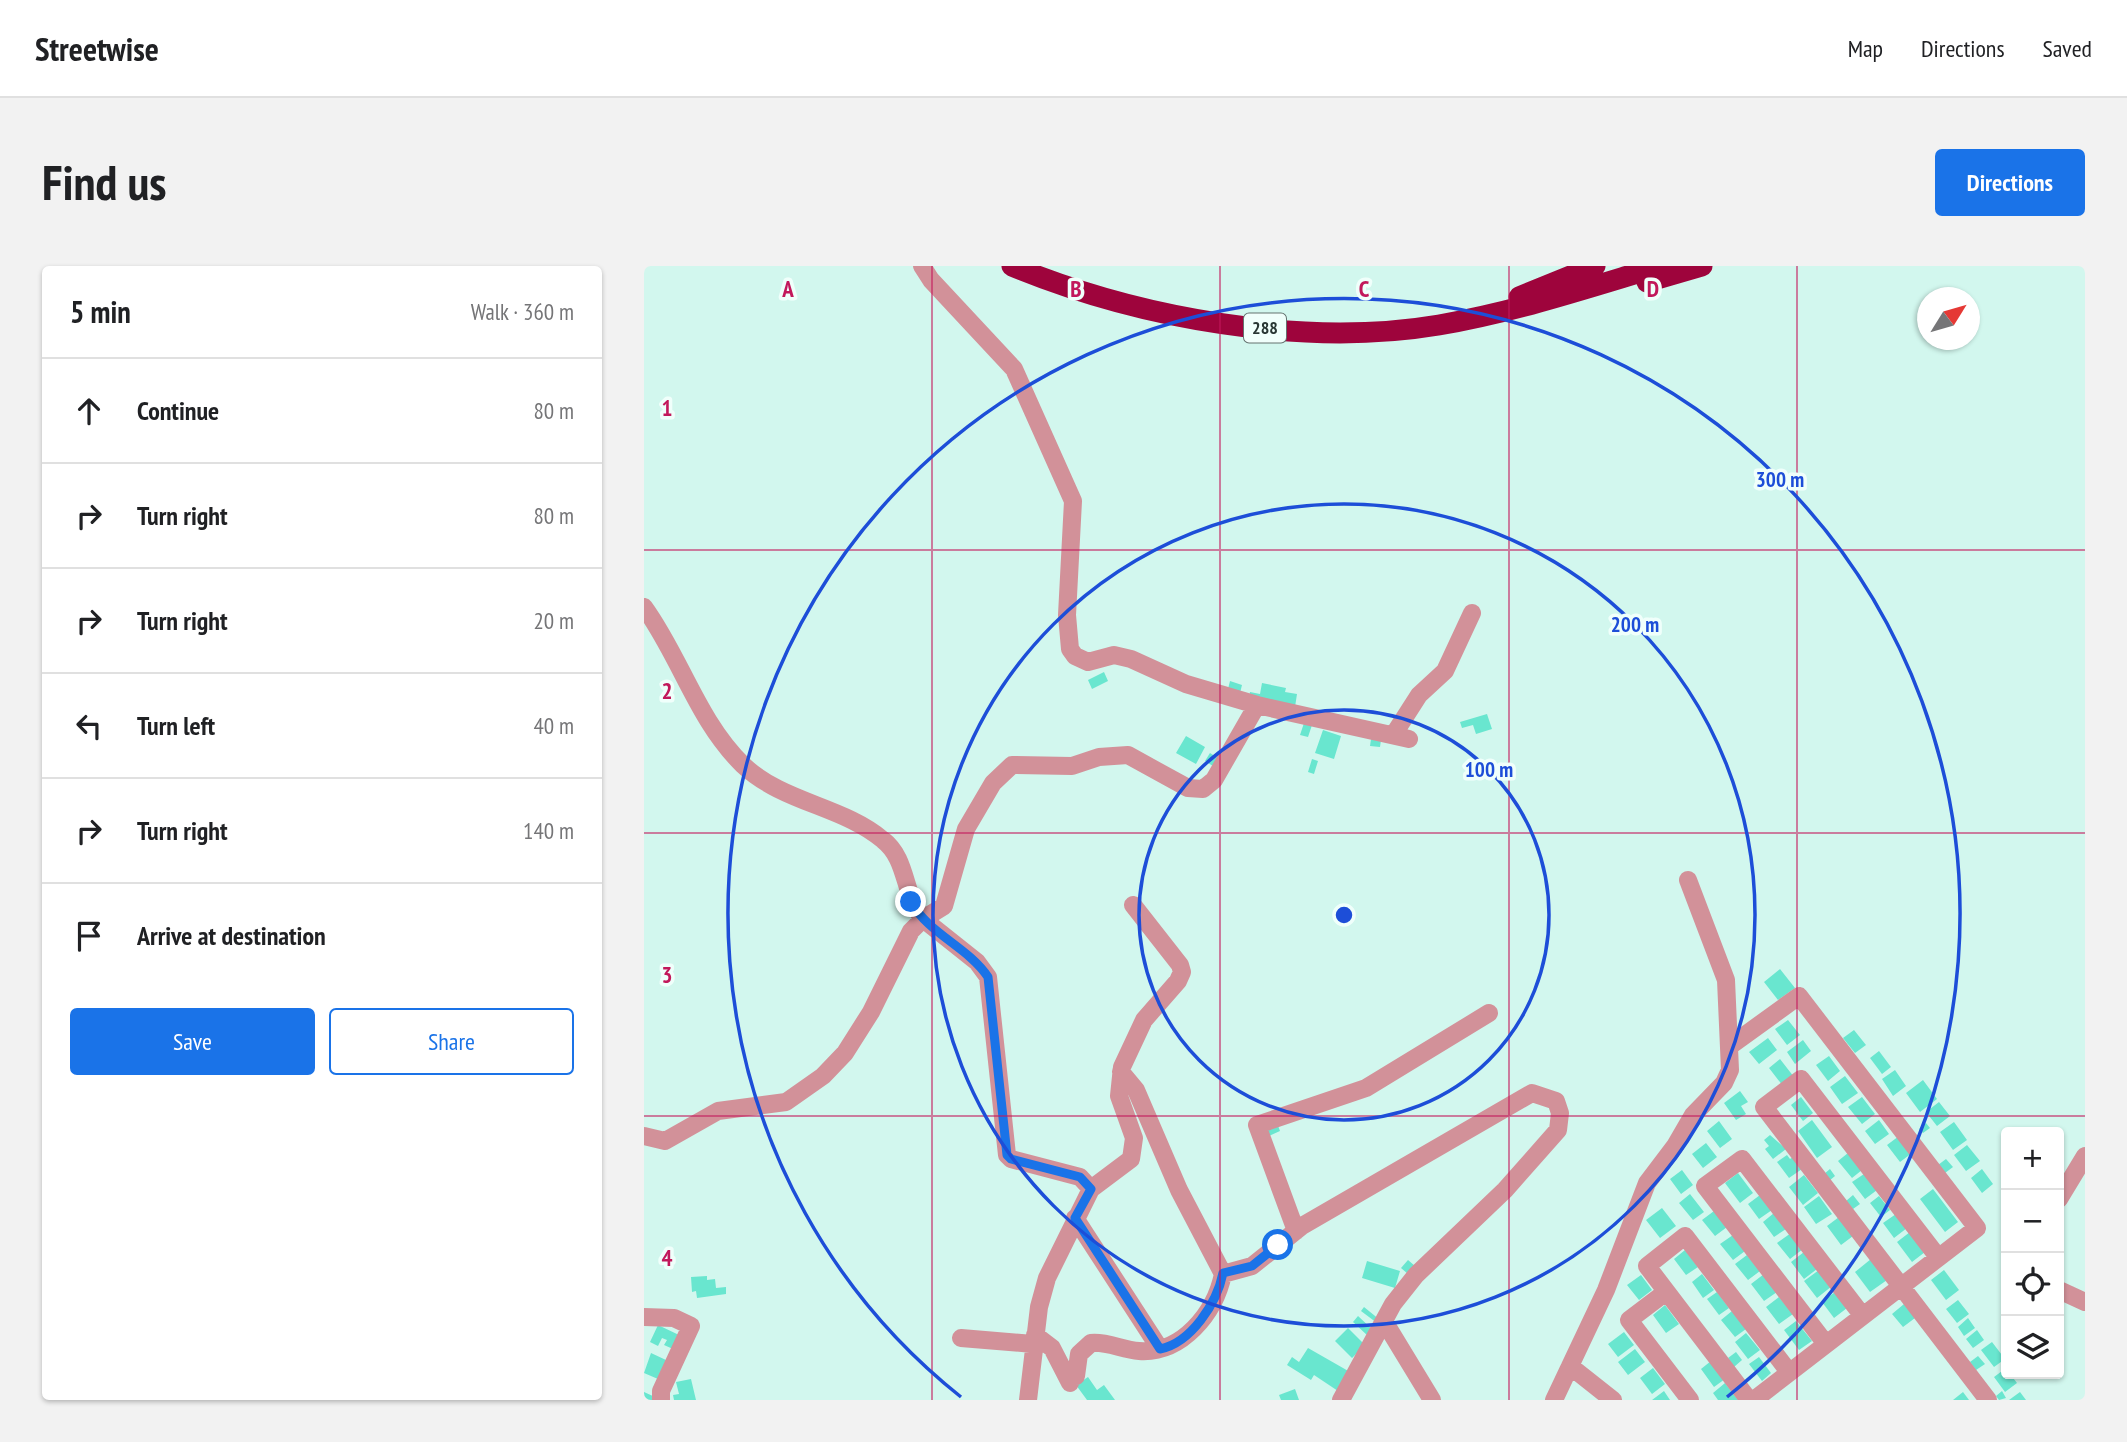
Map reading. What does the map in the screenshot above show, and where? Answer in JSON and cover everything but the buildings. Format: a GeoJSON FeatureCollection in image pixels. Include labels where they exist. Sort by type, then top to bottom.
{"type":"FeatureCollection","features":[{"type":"Feature","properties":{"kind":"highway","name":"288"},"geometry":{"type":"LineString","coordinates":[[1012,266],[1065,285],[1175,316],[1267,328],[1384,330],[1514,310],[1661,266]]}},
{"type":"Feature","properties":{"kind":"highway","name":"288"},"geometry":{"type":"LineString","coordinates":[[1031,266],[1065,285]]}},
{"type":"Feature","properties":{"kind":"highway"},"geometry":{"type":"LineString","coordinates":[[1469,319],[1595,266]]}},
{"type":"Feature","properties":{"kind":"highway"},"geometry":{"type":"LineString","coordinates":[[1514,310],[1600,296],[1702,266]]}},
{"type":"Feature","properties":{"kind":"street"},"geometry":{"type":"LineString","coordinates":[[922,266],[931,280],[1014,369],[1073,501],[1067,615],[1070,649],[1075,656],[1088,662],[1114,655],[1130,659],[1186,684],[1256,705],[1401,737],[1419,695],[1445,671],[1472,613]]}},
{"type":"Feature","properties":{"kind":"street"},"geometry":{"type":"LineString","coordinates":[[644,607],[660,631],[715,733],[744,766],[786,795],[883,839],[897,855],[907,892],[923,919],[977,962],[988,977],[1007,1155],[1011,1159],[1080,1177],[1091,1189]]}},
{"type":"Feature","properties":{"kind":"street"},"geometry":{"type":"LineString","coordinates":[[644,1136],[664,1141],[718,1111],[786,1102],[803,1093],[845,1053],[871,1012],[911,931],[923,919],[944,906],[966,829],[993,783],[1013,765],[1073,766],[1099,757],[1128,755],[1188,788],[1203,789],[1214,780],[1256,705]]}},
{"type":"Feature","properties":{"kind":"street"},"geometry":{"type":"LineString","coordinates":[[1554,1400],[1606,1290],[1647,1183],[1675,1146],[1693,1115],[1727,1079],[1730,1046],[1726,980],[1688,880]]}},
{"type":"Feature","properties":{"kind":"street"},"geometry":{"type":"LineString","coordinates":[[1028,1400],[1034,1339],[1047,1278],[1091,1189],[1130,1159],[1134,1138],[1119,1096],[1121,1072],[1144,1020],[1178,981],[1182,972],[1180,965],[1133,905]]}},
{"type":"Feature","properties":{"kind":"street"},"geometry":{"type":"LineString","coordinates":[[1730,1046],[1799,996],[1977,1228],[1826,1344],[1789,1372],[1751,1400],[1647,1266],[1685,1236],[1789,1372]]}},
{"type":"Feature","properties":{"kind":"street"},"geometry":{"type":"LineString","coordinates":[[1296,1231],[1257,1125],[1366,1088],[1489,1013]]}},
{"type":"Feature","properties":{"kind":"street"},"geometry":{"type":"LineString","coordinates":[[961,1338],[1034,1339],[1052,1348],[1073,1380],[1079,1354],[1091,1343],[1135,1351],[1160,1349],[1183,1340],[1213,1300],[1223,1273],[1179,1190],[1136,1090],[1121,1072]]}},
{"type":"Feature","properties":{"kind":"street"},"geometry":{"type":"LineString","coordinates":[[1938,1257],[1801,1079],[1764,1107],[1988,1400]]}},
{"type":"Feature","properties":{"kind":"street"},"geometry":{"type":"LineString","coordinates":[[1223,1273],[1252,1266],[1296,1231],[1532,1093],[1556,1101],[1560,1113],[1558,1130],[1544,1150],[1416,1275],[1384,1321],[1341,1400]]}},
{"type":"Feature","properties":{"kind":"street"},"geometry":{"type":"LineString","coordinates":[[2064,1191],[2085,1156]]}},
{"type":"Feature","properties":{"kind":"street"},"geometry":{"type":"LineString","coordinates":[[1826,1344],[1705,1186],[1742,1159],[1863,1315]]}},
{"type":"Feature","properties":{"kind":"street"},"geometry":{"type":"LineString","coordinates":[[1075,1218],[1160,1349]]}},
{"type":"Feature","properties":{"kind":"street"},"geometry":{"type":"LineString","coordinates":[[1666,1292],[1629,1320],[1690,1400]]}},
{"type":"Feature","properties":{"kind":"street"},"geometry":{"type":"LineString","coordinates":[[2064,1292],[2085,1302]]}},
{"type":"Feature","properties":{"kind":"street"},"geometry":{"type":"LineString","coordinates":[[644,1317],[674,1318],[691,1326],[661,1391],[661,1400]]}},
{"type":"Feature","properties":{"kind":"street"},"geometry":{"type":"LineString","coordinates":[[1384,1321],[1432,1400]]}},
{"type":"Feature","properties":{"kind":"street"},"geometry":{"type":"LineString","coordinates":[[1570,1366],[1614,1400]]}},
{"type":"Feature","properties":{"kind":"route"},"geometry":{"type":"LineString","coordinates":[[911,902],[923,919],[951,943],[965,951],[988,977],[1007,1155],[1011,1159],[1080,1177],[1089,1184],[1091,1189],[1075,1218],[1160,1349],[1183,1340],[1195,1326],[1213,1300],[1223,1273],[1252,1266],[1278,1245]]}}]}
